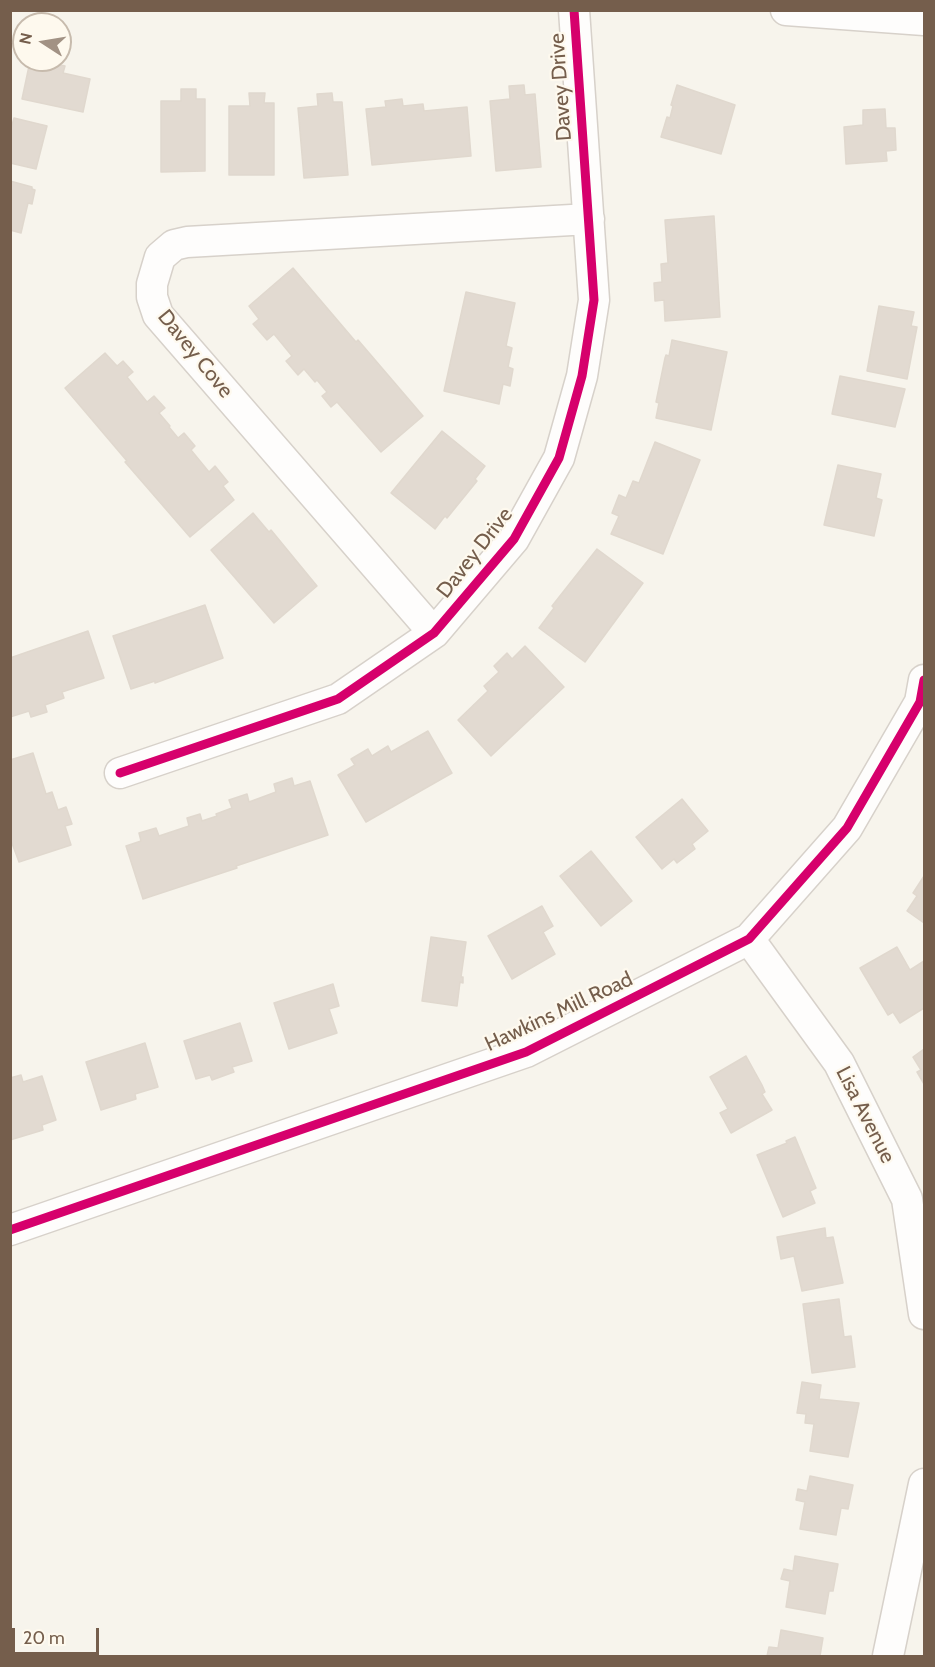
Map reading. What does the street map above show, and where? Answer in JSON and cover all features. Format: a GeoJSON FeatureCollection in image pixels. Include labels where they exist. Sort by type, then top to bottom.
{"type":"FeatureCollection","features":[{"type":"Feature","properties":{"kind":"street","name":"Davey Drive"},"geometry":{"type":"LineString","coordinates":[[120,773],[338,699],[434,633],[514,539],[559,458],[582,376],[594,300],[574,10]]}},
{"type":"Feature","properties":{"kind":"street"},"geometry":{"type":"LineString","coordinates":[[786,10],[924,20]]}},
{"type":"Feature","properties":{"kind":"street","name":"Davey Cove"},"geometry":{"type":"LineString","coordinates":[[434,633],[159,315],[152,297],[152,284],[158,263],[166,250],[174,245],[187,242],[589,219]]}},
{"type":"Feature","properties":{"kind":"street","name":"Hawkins Mill Road"},"geometry":{"type":"LineString","coordinates":[[10,1230],[526,1052],[749,939],[847,828],[920,702],[924,680]]}},
{"type":"Feature","properties":{"kind":"street","name":"Lisa Avenue"},"geometry":{"type":"LineString","coordinates":[[749,939],[839,1063],[916,1197],[924,1314]]}},
{"type":"Feature","properties":{"kind":"street"},"geometry":{"type":"LineString","coordinates":[[888,1656],[924,1484]]}},
{"type":"Feature","properties":{"kind":"building"},"geometry":{"type":"Polygon","coordinates":[[[28,72],[63,72],[90,79],[83,112],[22,99],[28,72]]]}},
{"type":"Feature","properties":{"kind":"building"},"geometry":{"type":"Polygon","coordinates":[[[524,85],[525,95],[535,94],[541,167],[496,171],[490,101],[510,99],[509,86],[524,85]]]}},
{"type":"Feature","properties":{"kind":"building"},"geometry":{"type":"Polygon","coordinates":[[[677,85],[735,105],[721,154],[661,137],[667,117],[670,118],[677,85]]]}},
{"type":"Feature","properties":{"kind":"building"},"geometry":{"type":"Polygon","coordinates":[[[181,89],[196,89],[196,99],[205,99],[205,171],[161,172],[161,101],[181,101],[181,89]]]}},
{"type":"Feature","properties":{"kind":"building"},"geometry":{"type":"Polygon","coordinates":[[[249,93],[265,93],[264,103],[274,103],[274,175],[229,175],[229,106],[250,106],[249,93]]]}},
{"type":"Feature","properties":{"kind":"building"},"geometry":{"type":"Polygon","coordinates":[[[332,93],[333,102],[342,102],[348,175],[304,178],[298,108],[318,106],[317,94],[332,93]]]}},
{"type":"Feature","properties":{"kind":"building"},"geometry":{"type":"Polygon","coordinates":[[[402,99],[403,106],[423,104],[424,111],[467,107],[471,156],[372,165],[366,109],[386,107],[385,101],[402,99]]]}},
{"type":"Feature","properties":{"kind":"building"},"geometry":{"type":"Polygon","coordinates":[[[885,109],[886,128],[895,128],[896,150],[886,151],[887,161],[846,164],[844,127],[863,125],[863,110],[885,109]]]}},
{"type":"Feature","properties":{"kind":"building"},"geometry":{"type":"Polygon","coordinates":[[[14,118],[47,126],[36,169],[10,163],[10,132],[14,118]]]}},
{"type":"Feature","properties":{"kind":"building"},"geometry":{"type":"Polygon","coordinates":[[[10,181],[32,187],[35,190],[32,204],[28,203],[21,233],[10,230],[10,181]]]}},
{"type":"Feature","properties":{"kind":"building"},"geometry":{"type":"Polygon","coordinates":[[[714,216],[720,317],[665,321],[664,300],[655,301],[654,283],[662,282],[661,264],[668,263],[665,220],[714,216]]]}},
{"type":"Feature","properties":{"kind":"building"},"geometry":{"type":"Polygon","coordinates":[[[293,268],[423,416],[381,452],[337,402],[331,407],[322,396],[327,392],[317,380],[315,382],[304,369],[298,375],[286,361],[292,356],[274,334],[267,340],[253,324],[259,319],[249,306],[293,268]]]}},
{"type":"Feature","properties":{"kind":"building"},"geometry":{"type":"Polygon","coordinates":[[[466,292],[515,303],[506,346],[512,348],[508,367],[513,369],[510,386],[503,384],[499,404],[444,391],[466,292]]]}},
{"type":"Feature","properties":{"kind":"building"},"geometry":{"type":"Polygon","coordinates":[[[879,306],[914,312],[911,326],[917,327],[907,379],[867,371],[879,306]]]}},
{"type":"Feature","properties":{"kind":"building"},"geometry":{"type":"Polygon","coordinates":[[[672,340],[727,352],[711,430],[656,418],[659,403],[656,402],[665,358],[666,355],[669,356],[672,340]]]}},
{"type":"Feature","properties":{"kind":"building"},"geometry":{"type":"Polygon","coordinates":[[[105,353],[117,366],[123,361],[133,372],[127,377],[147,402],[154,396],[165,408],[159,413],[178,438],[184,433],[195,446],[191,450],[209,472],[215,466],[228,482],[223,486],[234,500],[190,537],[65,388],[105,353]]]}},
{"type":"Feature","properties":{"kind":"building"},"geometry":{"type":"Polygon","coordinates":[[[840,376],[905,389],[895,427],[832,414],[840,376]]]}},
{"type":"Feature","properties":{"kind":"building"},"geometry":{"type":"Polygon","coordinates":[[[442,431],[485,466],[475,479],[477,481],[435,529],[391,493],[442,431]]]}},
{"type":"Feature","properties":{"kind":"building"},"geometry":{"type":"Polygon","coordinates":[[[655,442],[700,460],[663,554],[611,534],[619,516],[612,513],[619,495],[626,498],[633,481],[639,483],[655,442]]]}},
{"type":"Feature","properties":{"kind":"building"},"geometry":{"type":"Polygon","coordinates":[[[838,465],[881,474],[876,498],[882,500],[874,536],[824,525],[838,465]]]}},
{"type":"Feature","properties":{"kind":"building"},"geometry":{"type":"Polygon","coordinates":[[[253,513],[269,532],[271,530],[317,586],[274,623],[211,550],[253,513]]]}},
{"type":"Feature","properties":{"kind":"building"},"geometry":{"type":"Polygon","coordinates":[[[597,549],[643,583],[585,662],[539,628],[554,608],[552,606],[597,549]]]}},
{"type":"Feature","properties":{"kind":"building"},"geometry":{"type":"Polygon","coordinates":[[[205,605],[223,658],[155,683],[155,681],[131,689],[113,636],[205,605]]]}},
{"type":"Feature","properties":{"kind":"building"},"geometry":{"type":"Polygon","coordinates":[[[88,631],[104,678],[62,692],[64,698],[45,705],[47,712],[31,717],[29,711],[10,717],[10,658],[88,631]]]}},
{"type":"Feature","properties":{"kind":"building"},"geometry":{"type":"Polygon","coordinates":[[[525,646],[564,687],[491,756],[458,720],[488,691],[484,686],[499,672],[494,666],[507,653],[512,659],[525,646]]]}},
{"type":"Feature","properties":{"kind":"building"},"geometry":{"type":"Polygon","coordinates":[[[428,731],[452,773],[366,822],[338,775],[355,765],[351,759],[368,749],[372,756],[388,746],[391,752],[428,731]]]}},
{"type":"Feature","properties":{"kind":"building"},"geometry":{"type":"Polygon","coordinates":[[[33,753],[46,794],[52,792],[58,810],[66,807],[72,824],[65,826],[71,845],[19,862],[10,838],[10,760],[33,753]]]}},
{"type":"Feature","properties":{"kind":"building"},"geometry":{"type":"Polygon","coordinates":[[[292,778],[294,786],[310,781],[328,835],[143,899],[126,846],[141,841],[139,833],[156,828],[159,836],[189,826],[187,818],[200,814],[202,821],[217,816],[216,814],[232,808],[229,800],[247,794],[249,802],[276,792],[274,784],[292,778]]]}},
{"type":"Feature","properties":{"kind":"building"},"geometry":{"type":"Polygon","coordinates":[[[682,799],[708,831],[692,844],[695,849],[677,863],[674,859],[662,869],[636,837],[682,799]]]}},
{"type":"Feature","properties":{"kind":"building"},"geometry":{"type":"Polygon","coordinates":[[[591,851],[632,901],[601,926],[560,876],[591,851]]]}},
{"type":"Feature","properties":{"kind":"building"},"geometry":{"type":"Polygon","coordinates":[[[924,876],[924,923],[907,911],[917,896],[913,893],[924,876]]]}},
{"type":"Feature","properties":{"kind":"building"},"geometry":{"type":"Polygon","coordinates":[[[542,906],[553,926],[543,932],[555,954],[512,979],[488,936],[542,906]]]}},
{"type":"Feature","properties":{"kind":"building"},"geometry":{"type":"Polygon","coordinates":[[[431,937],[466,942],[461,977],[463,977],[463,983],[460,982],[457,1006],[422,1001],[431,937]]]}},
{"type":"Feature","properties":{"kind":"building"},"geometry":{"type":"Polygon","coordinates":[[[897,947],[910,970],[924,961],[924,1008],[900,1023],[893,1012],[888,1015],[860,968],[897,947]]]}},
{"type":"Feature","properties":{"kind":"building"},"geometry":{"type":"Polygon","coordinates":[[[333,984],[339,1006],[329,1009],[337,1033],[289,1049],[274,1003],[333,984]]]}},
{"type":"Feature","properties":{"kind":"building"},"geometry":{"type":"Polygon","coordinates":[[[240,1023],[252,1061],[232,1067],[234,1072],[212,1080],[210,1075],[196,1079],[184,1041],[240,1023]]]}},
{"type":"Feature","properties":{"kind":"building"},"geometry":{"type":"Polygon","coordinates":[[[145,1043],[158,1087],[135,1094],[136,1099],[101,1110],[86,1062],[145,1043]]]}},
{"type":"Feature","properties":{"kind":"building"},"geometry":{"type":"Polygon","coordinates":[[[924,1049],[924,1084],[917,1072],[921,1070],[913,1057],[924,1049]]]}},
{"type":"Feature","properties":{"kind":"building"},"geometry":{"type":"Polygon","coordinates":[[[746,1056],[765,1092],[762,1094],[772,1110],[731,1133],[720,1113],[728,1109],[710,1077],[746,1056]]]}},
{"type":"Feature","properties":{"kind":"building"},"geometry":{"type":"Polygon","coordinates":[[[21,1075],[23,1082],[42,1076],[56,1120],[42,1125],[43,1130],[10,1140],[10,1078],[21,1075]]]}},
{"type":"Feature","properties":{"kind":"building"},"geometry":{"type":"Polygon","coordinates":[[[795,1137],[816,1188],[810,1191],[815,1203],[783,1217],[757,1155],[787,1143],[786,1141],[795,1137]]]}},
{"type":"Feature","properties":{"kind":"building"},"geometry":{"type":"Polygon","coordinates":[[[825,1228],[826,1238],[833,1237],[843,1283],[802,1291],[794,1256],[781,1259],[777,1237],[825,1228]]]}},
{"type":"Feature","properties":{"kind":"building"},"geometry":{"type":"Polygon","coordinates":[[[839,1299],[844,1337],[851,1336],[855,1367],[812,1373],[803,1304],[839,1299]]]}},
{"type":"Feature","properties":{"kind":"building"},"geometry":{"type":"Polygon","coordinates":[[[802,1382],[821,1385],[819,1399],[859,1403],[848,1457],[810,1451],[814,1424],[805,1423],[806,1414],[797,1413],[802,1382]]]}},
{"type":"Feature","properties":{"kind":"building"},"geometry":{"type":"Polygon","coordinates":[[[810,1476],[853,1485],[848,1509],[841,1508],[836,1535],[800,1529],[805,1502],[796,1500],[798,1489],[807,1491],[810,1476]]]}},
{"type":"Feature","properties":{"kind":"building"},"geometry":{"type":"Polygon","coordinates":[[[795,1556],[838,1564],[833,1591],[829,1591],[825,1614],[786,1607],[790,1581],[781,1579],[784,1569],[793,1571],[795,1556]]]}},
{"type":"Feature","properties":{"kind":"building"},"geometry":{"type":"Polygon","coordinates":[[[781,1630],[823,1638],[820,1656],[767,1656],[769,1647],[778,1648],[781,1630]]]}},
{"type":"Feature","properties":{"kind":"cycle path"},"geometry":{"type":"LineString","coordinates":[[120,773],[338,699],[434,633],[514,539],[559,458],[582,376],[594,300],[574,10]]}},
{"type":"Feature","properties":{"kind":"cycle path"},"geometry":{"type":"LineString","coordinates":[[10,1230],[526,1052],[749,939],[847,828],[920,702],[924,680]]}}]}
